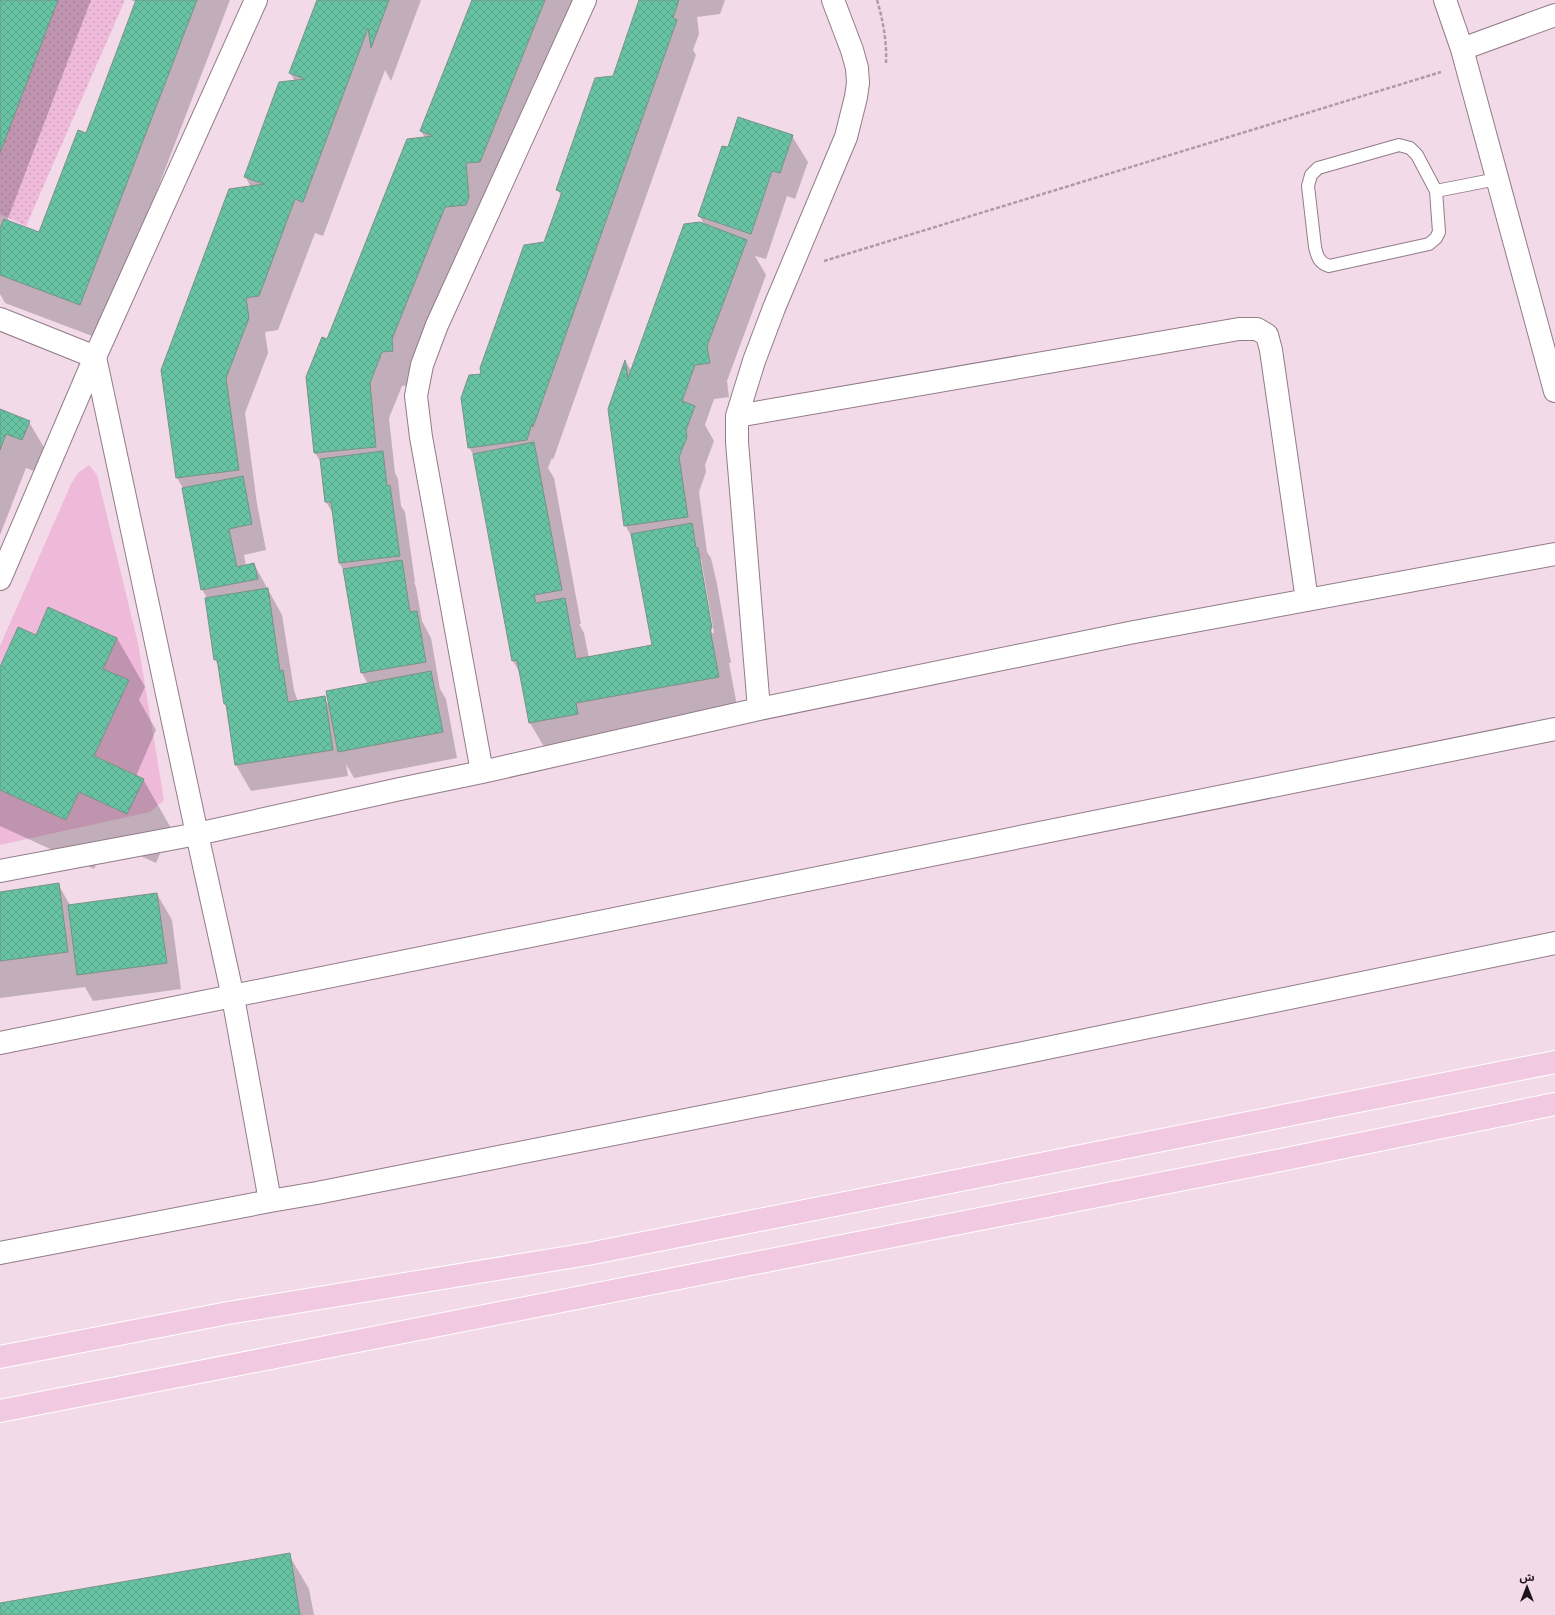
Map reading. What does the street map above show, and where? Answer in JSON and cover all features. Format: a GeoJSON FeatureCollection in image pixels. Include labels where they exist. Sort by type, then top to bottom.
{"type":"FeatureCollection","features":[{"type":"Feature","properties":{"kind":"main road"},"geometry":{"type":"LineString","coordinates":[[0,1357],[228,1313],[588,1254],[1555,1062]]}},
{"type":"Feature","properties":{"kind":"main road"},"geometry":{"type":"LineString","coordinates":[[0,1411],[1260,1164],[1555,1104]]}},
{"type":"Feature","properties":{"kind":"street"},"geometry":{"type":"LineString","coordinates":[[0,579],[95,357],[256,0]]}},
{"type":"Feature","properties":{"kind":"street"},"geometry":{"type":"LineString","coordinates":[[482,772],[421,437],[416,396],[422,365],[437,325],[585,0]]}},
{"type":"Feature","properties":{"kind":"street"},"geometry":{"type":"LineString","coordinates":[[759,709],[737,442],[737,416],[754,361],[846,137],[856,97],[858,83],[857,68],[852,50],[833,0]]}},
{"type":"Feature","properties":{"kind":"street"},"geometry":{"type":"LineString","coordinates":[[1445,0],[1464,57],[1555,392]]}},
{"type":"Feature","properties":{"kind":"street"},"geometry":{"type":"LineString","coordinates":[[1464,57],[1555,15]]}},
{"type":"Feature","properties":{"kind":"street"},"geometry":{"type":"LineString","coordinates":[[0,319],[95,357]]}},
{"type":"Feature","properties":{"kind":"street"},"geometry":{"type":"LineString","coordinates":[[737,416],[1239,329],[1257,329],[1267,335],[1271,350],[1307,600]]}},
{"type":"Feature","properties":{"kind":"street"},"geometry":{"type":"LineString","coordinates":[[95,357],[196,834],[233,997],[270,1201]]}},
{"type":"Feature","properties":{"kind":"street"},"geometry":{"type":"LineString","coordinates":[[0,871],[196,834],[400,788],[482,772],[759,709],[1129,633],[1555,554]]}},
{"type":"Feature","properties":{"kind":"street"},"geometry":{"type":"LineString","coordinates":[[0,1043],[1555,729]]}},
{"type":"Feature","properties":{"kind":"street"},"geometry":{"type":"LineString","coordinates":[[0,1253],[317,1193],[1010,1056],[1555,943]]}},
{"type":"Feature","properties":{"kind":"lane"},"geometry":{"type":"LineString","coordinates":[[1399,145],[1410,148],[1417,155],[1436,191],[1439,232],[1436,238],[1429,244],[1329,266],[1321,262],[1318,257],[1308,186],[1311,176],[1318,168],[1399,145]]}},
{"type":"Feature","properties":{"kind":"lane"},"geometry":{"type":"LineString","coordinates":[[1436,191],[1497,179]]}},
{"type":"Feature","properties":{"kind":"path"},"geometry":{"type":"LineString","coordinates":[[790,272],[1464,57]]}},
{"type":"Feature","properties":{"kind":"shaded area"},"geometry":{"type":"Polygon","coordinates":[[[48,0],[125,0],[26,226],[0,214],[0,115],[48,0]]]}},
{"type":"Feature","properties":{"kind":"shaded area"},"geometry":{"type":"Polygon","coordinates":[[[89,465],[97,475],[138,643],[164,800],[150,812],[0,845],[0,646],[71,484],[78,473],[89,465]]]}},
{"type":"Feature","properties":{"kind":"building"},"geometry":{"type":"Polygon","coordinates":[[[0,0],[58,0],[0,153],[0,0]]]}},
{"type":"Feature","properties":{"kind":"building"},"geometry":{"type":"Polygon","coordinates":[[[136,0],[197,0],[80,305],[0,275],[0,228],[4,219],[39,232],[78,130],[86,133],[136,0]]]}},
{"type":"Feature","properties":{"kind":"building"},"geometry":{"type":"Polygon","coordinates":[[[317,0],[389,0],[371,48],[368,28],[303,202],[295,199],[259,296],[246,298],[249,318],[226,378],[239,470],[176,478],[161,370],[229,189],[264,184],[244,177],[279,82],[305,79],[289,73],[317,0]]]}},
{"type":"Feature","properties":{"kind":"building"},"geometry":{"type":"Polygon","coordinates":[[[472,0],[545,0],[480,162],[466,163],[469,197],[466,205],[445,207],[392,339],[393,351],[382,352],[370,383],[376,447],[314,453],[306,377],[322,337],[327,339],[407,139],[433,136],[420,131],[472,0]]]}},
{"type":"Feature","properties":{"kind":"building"},"geometry":{"type":"Polygon","coordinates":[[[639,0],[679,0],[673,18],[677,20],[533,427],[532,423],[527,440],[468,448],[461,398],[469,375],[481,374],[480,368],[524,245],[544,242],[562,192],[556,190],[595,78],[613,76],[639,0]]]}},
{"type":"Feature","properties":{"kind":"building"},"geometry":{"type":"Polygon","coordinates":[[[738,117],[793,135],[780,173],[772,171],[751,234],[698,216],[722,146],[728,147],[738,117]]]}},
{"type":"Feature","properties":{"kind":"building"},"geometry":{"type":"Polygon","coordinates":[[[700,222],[747,240],[707,346],[710,363],[695,365],[682,401],[695,406],[686,430],[687,437],[679,457],[688,517],[624,526],[608,409],[625,360],[628,378],[684,224],[700,222]]]}},
{"type":"Feature","properties":{"kind":"building"},"geometry":{"type":"Polygon","coordinates":[[[0,409],[30,421],[22,440],[6,434],[0,450],[0,409]]]}},
{"type":"Feature","properties":{"kind":"building"},"geometry":{"type":"Polygon","coordinates":[[[534,442],[562,590],[534,595],[536,603],[565,598],[576,659],[652,645],[631,534],[692,523],[696,548],[698,548],[719,677],[576,703],[578,714],[529,723],[517,660],[512,661],[473,454],[534,442]]]}},
{"type":"Feature","properties":{"kind":"building"},"geometry":{"type":"Polygon","coordinates":[[[383,451],[387,486],[390,485],[400,556],[339,563],[331,502],[325,502],[320,459],[383,451]]]}},
{"type":"Feature","properties":{"kind":"building"},"geometry":{"type":"Polygon","coordinates":[[[243,476],[252,524],[229,529],[237,567],[254,563],[258,579],[201,590],[182,488],[243,476]]]}},
{"type":"Feature","properties":{"kind":"building"},"geometry":{"type":"Polygon","coordinates":[[[402,560],[410,612],[417,611],[426,662],[361,673],[343,569],[402,560]]]}},
{"type":"Feature","properties":{"kind":"building"},"geometry":{"type":"Polygon","coordinates":[[[268,588],[280,671],[283,670],[288,702],[325,696],[333,750],[235,765],[226,704],[224,704],[217,659],[214,660],[205,598],[268,588]]]}},
{"type":"Feature","properties":{"kind":"building"},"geometry":{"type":"Polygon","coordinates":[[[48,607],[117,638],[103,669],[129,680],[94,756],[144,779],[127,814],[79,792],[66,820],[0,790],[0,667],[18,627],[36,635],[48,607]]]}},
{"type":"Feature","properties":{"kind":"building"},"geometry":{"type":"Polygon","coordinates":[[[431,671],[443,732],[338,752],[326,691],[431,671]]]}},
{"type":"Feature","properties":{"kind":"building"},"geometry":{"type":"Polygon","coordinates":[[[59,883],[68,952],[0,961],[0,892],[59,883]]]}},
{"type":"Feature","properties":{"kind":"building"},"geometry":{"type":"Polygon","coordinates":[[[157,893],[167,963],[77,975],[68,905],[157,893]]]}},
{"type":"Feature","properties":{"kind":"building"},"geometry":{"type":"Polygon","coordinates":[[[290,1553],[300,1615],[0,1615],[0,1603],[290,1553]]]}}]}
